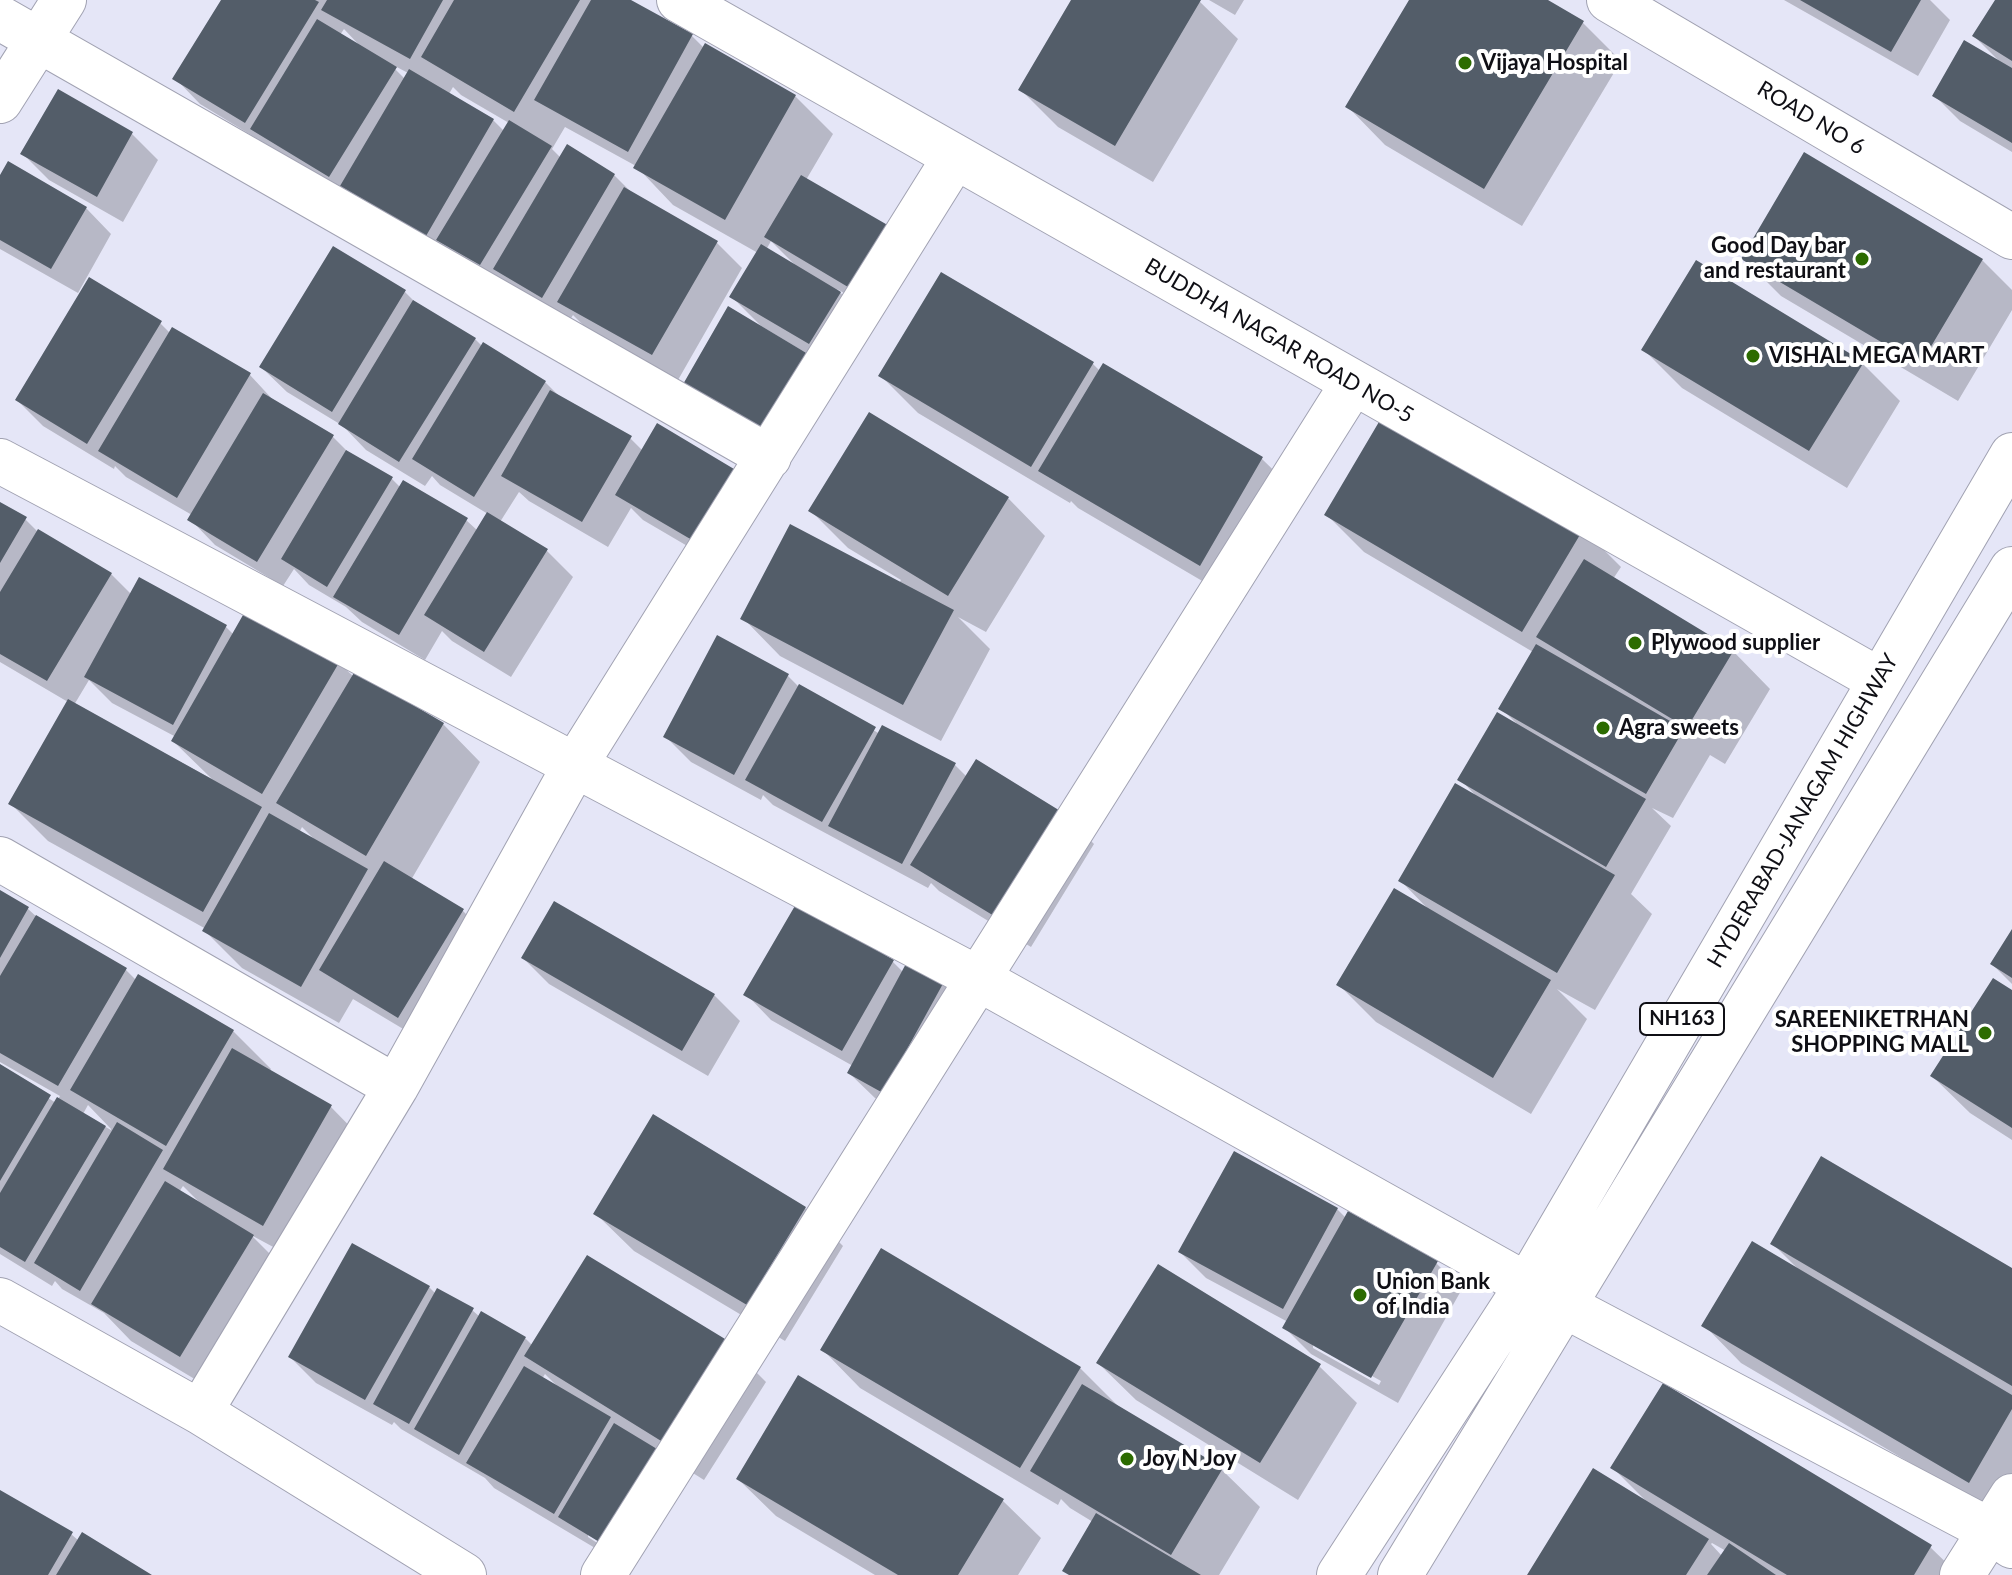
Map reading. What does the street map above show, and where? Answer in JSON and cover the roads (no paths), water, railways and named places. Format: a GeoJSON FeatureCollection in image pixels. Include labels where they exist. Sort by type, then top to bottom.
{"type":"FeatureCollection","features":[{"type":"Feature","properties":{"kind":"main road"},"geometry":{"type":"LineString","coordinates":[[0,101],[64,0]]}},
{"type":"Feature","properties":{"kind":"main road","name":"BUDDHA NAGAR ROAD NO-5"},"geometry":{"type":"LineString","coordinates":[[679,0],[1879,680]]}},
{"type":"Feature","properties":{"kind":"main road","name":"ROAD NO 6"},"geometry":{"type":"LineString","coordinates":[[1609,0],[1654,11],[2012,237]]}},
{"type":"Feature","properties":{"kind":"main road"},"geometry":{"type":"LineString","coordinates":[[0,18],[769,457]]}},
{"type":"Feature","properties":{"kind":"main road"},"geometry":{"type":"LineString","coordinates":[[200,1412],[396,1087],[574,767],[955,157]]}},
{"type":"Feature","properties":{"kind":"main road"},"geometry":{"type":"LineString","coordinates":[[603,1575],[1353,383]]}},
{"type":"Feature","properties":{"kind":"main road","name":"HYDERABAD-JANAGAM HIGHWAY"},"geometry":{"type":"LineString","coordinates":[[1339,1575],[1527,1285],[2012,455]]}},
{"type":"Feature","properties":{"kind":"main road"},"geometry":{"type":"LineString","coordinates":[[0,461],[979,979],[1527,1285]]}},
{"type":"Feature","properties":{"kind":"main road","name":"NH163"},"geometry":{"type":"LineString","coordinates":[[1400,1575],[2012,569]]}},
{"type":"Feature","properties":{"kind":"main road"},"geometry":{"type":"LineString","coordinates":[[0,859],[396,1087]]}},
{"type":"Feature","properties":{"kind":"main road"},"geometry":{"type":"LineString","coordinates":[[0,1300],[200,1412],[464,1575]]}},
{"type":"Feature","properties":{"kind":"main road"},"geometry":{"type":"LineString","coordinates":[[1565,1306],[2005,1525],[1962,1575]]}},
{"type":"Feature","properties":{"kind":"place","name":"Vijaya Hospital"},"geometry":{"type":"Point","coordinates":[1465,63]}},
{"type":"Feature","properties":{"kind":"place","name":"Good Day bar and restaurant"},"geometry":{"type":"Point","coordinates":[1862,259]}},
{"type":"Feature","properties":{"kind":"place","name":"VISHAL MEGA MART"},"geometry":{"type":"Point","coordinates":[1753,356]}},
{"type":"Feature","properties":{"kind":"place","name":"Plywood supplier"},"geometry":{"type":"Point","coordinates":[1635,643]}},
{"type":"Feature","properties":{"kind":"place","name":"Agra sweets"},"geometry":{"type":"Point","coordinates":[1603,728]}},
{"type":"Feature","properties":{"kind":"place","name":"SAREENIKETRHAN SHOPPING MALL"},"geometry":{"type":"Point","coordinates":[1985,1033]}},
{"type":"Feature","properties":{"kind":"place","name":"Union Bank of India"},"geometry":{"type":"Point","coordinates":[1360,1295]}},
{"type":"Feature","properties":{"kind":"place","name":"Joy N Joy"},"geometry":{"type":"Point","coordinates":[1127,1459]}}]}
